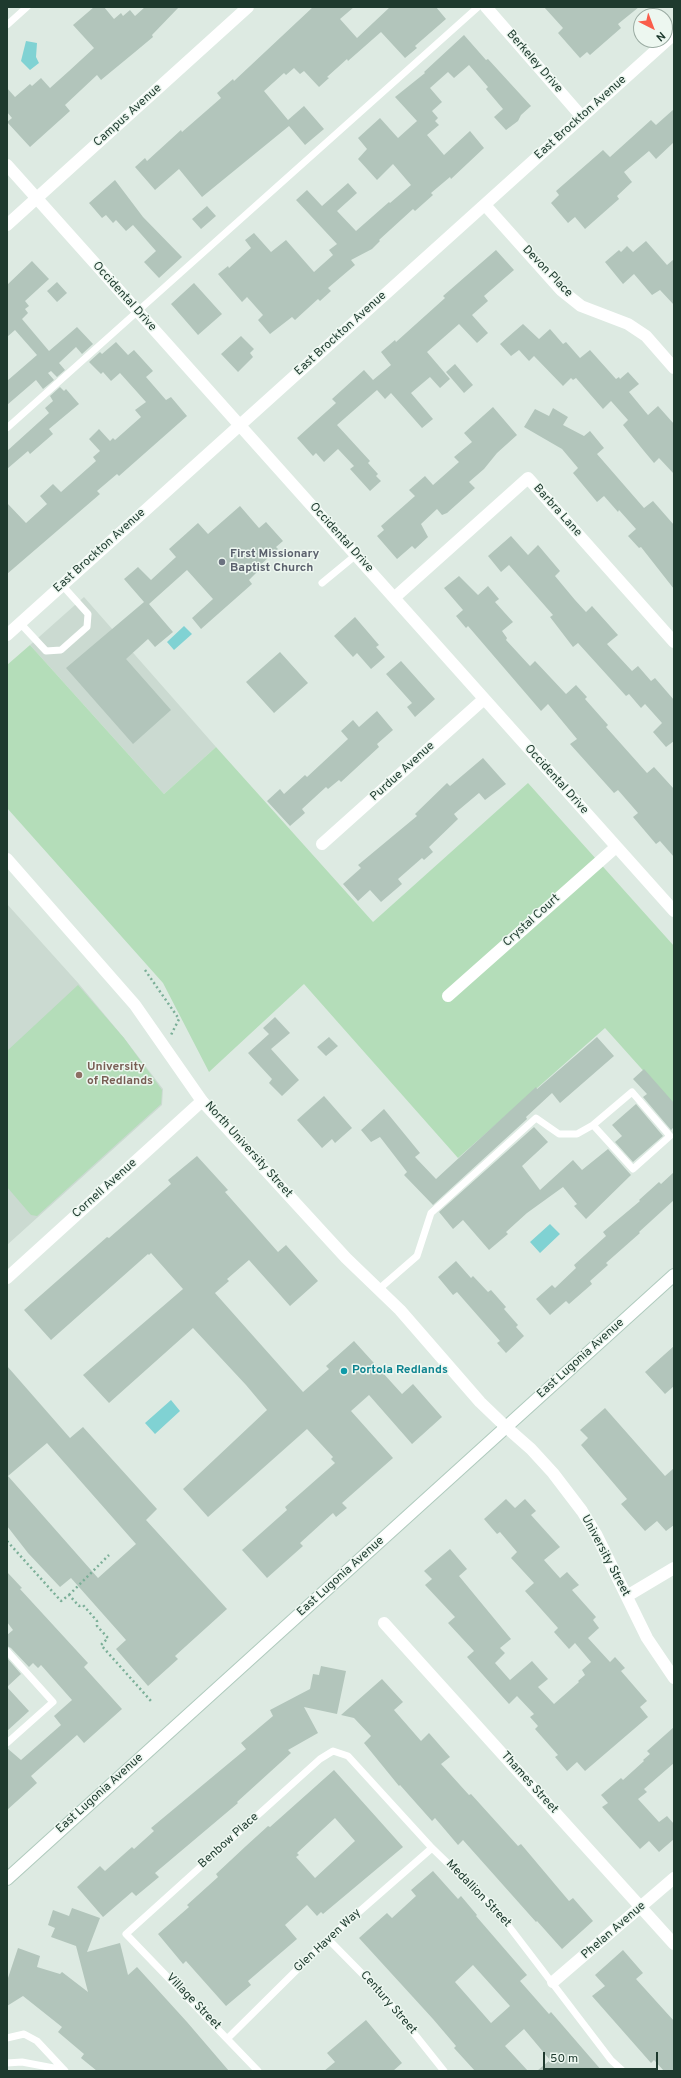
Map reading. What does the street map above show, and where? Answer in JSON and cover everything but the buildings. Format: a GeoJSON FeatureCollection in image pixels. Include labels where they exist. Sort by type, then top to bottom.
{"type":"FeatureCollection","features":[{"type":"Feature","properties":{"kind":"street","name":"Campus Avenue"},"geometry":{"type":"LineString","coordinates":[[7,225],[248,7]]}},
{"type":"Feature","properties":{"kind":"street","name":"Berkeley Drive"},"geometry":{"type":"LineString","coordinates":[[486,7],[582,117]]}},
{"type":"Feature","properties":{"kind":"street","name":"East Brockton Avenue"},"geometry":{"type":"LineString","coordinates":[[7,635],[674,34]]}},
{"type":"Feature","properties":{"kind":"street","name":"Occidental Drive"},"geometry":{"type":"LineString","coordinates":[[7,165],[674,911]]}},
{"type":"Feature","properties":{"kind":"street","name":"Devon Place"},"geometry":{"type":"LineString","coordinates":[[485,205],[561,290],[580,306],[628,324],[640,332],[674,368]]}},
{"type":"Feature","properties":{"kind":"street","name":"Barbra Lane"},"geometry":{"type":"LineString","coordinates":[[394,598],[528,478],[674,642]]}},
{"type":"Feature","properties":{"kind":"street","name":"Purdue Avenue"},"geometry":{"type":"LineString","coordinates":[[322,844],[484,699]]}},
{"type":"Feature","properties":{"kind":"street","name":"Crystal Court"},"geometry":{"type":"LineString","coordinates":[[448,996],[616,846]]}},
{"type":"Feature","properties":{"kind":"street","name":"North University Street"},"geometry":{"type":"LineString","coordinates":[[7,859],[131,999],[202,1101],[346,1258],[380,1289],[480,1402],[506,1427]]}},
{"type":"Feature","properties":{"kind":"street","name":"Cornell Avenue"},"geometry":{"type":"LineString","coordinates":[[7,1278],[202,1101]]}},
{"type":"Feature","properties":{"kind":"street","name":"East Lugonia Avenue"},"geometry":{"type":"LineString","coordinates":[[7,1879],[674,1275]]}},
{"type":"Feature","properties":{"kind":"street","name":"University Street"},"geometry":{"type":"LineString","coordinates":[[506,1427],[531,1449],[553,1473],[582,1511],[596,1534],[647,1638],[674,1678]]}},
{"type":"Feature","properties":{"kind":"street"},"geometry":{"type":"LineString","coordinates":[[627,1596],[674,1568]]}},
{"type":"Feature","properties":{"kind":"street","name":"Thames Street"},"geometry":{"type":"LineString","coordinates":[[384,1623],[674,1944]]}},
{"type":"Feature","properties":{"kind":"street","name":"Phelan Avenue"},"geometry":{"type":"LineString","coordinates":[[553,1982],[674,1878]]}},
{"type":"Feature","properties":{"kind":"lane"},"geometry":{"type":"LineString","coordinates":[[7,25],[27,7]]}},
{"type":"Feature","properties":{"kind":"lane"},"geometry":{"type":"LineString","coordinates":[[7,428],[478,7]]}},
{"type":"Feature","properties":{"kind":"lane"},"geometry":{"type":"LineString","coordinates":[[322,583],[356,555]]}},
{"type":"Feature","properties":{"kind":"lane"},"geometry":{"type":"LineString","coordinates":[[20,623],[46,651],[61,650],[87,627],[88,614],[62,585]]}},
{"type":"Feature","properties":{"kind":"lane"},"geometry":{"type":"LineString","coordinates":[[380,1289],[417,1256],[430,1213],[536,1118],[559,1134],[577,1134],[593,1125],[632,1092],[670,1136],[633,1169],[593,1125]]}},
{"type":"Feature","properties":{"kind":"lane"},"geometry":{"type":"LineString","coordinates":[[7,1651],[53,1702],[7,1743]]}},
{"type":"Feature","properties":{"kind":"lane","name":"Medallion Street"},"geometry":{"type":"LineString","coordinates":[[333,1750],[348,1756],[432,1848],[498,1912],[553,1982],[611,2060],[623,2071]]}},
{"type":"Feature","properties":{"kind":"lane","name":"Benbow Place"},"geometry":{"type":"LineString","coordinates":[[126,1934],[320,1759],[333,1750]]}},
{"type":"Feature","properties":{"kind":"lane","name":"Glen Haven Way"},"geometry":{"type":"LineString","coordinates":[[228,2038],[328,1939],[432,1848]]}},
{"type":"Feature","properties":{"kind":"lane","name":"Village Street"},"geometry":{"type":"LineString","coordinates":[[126,1934],[228,2038],[258,2071]]}},
{"type":"Feature","properties":{"kind":"lane","name":"Century Street"},"geometry":{"type":"LineString","coordinates":[[328,1939],[385,1997],[444,2071]]}},
{"type":"Feature","properties":{"kind":"lane"},"geometry":{"type":"LineString","coordinates":[[7,2038],[24,2034],[37,2041],[64,2071]]}},
{"type":"Feature","properties":{"kind":"lane"},"geometry":{"type":"LineString","coordinates":[[7,2063],[28,2063],[64,2071]]}},
{"type":"Feature","properties":{"kind":"path"},"geometry":{"type":"LineString","coordinates":[[145,970],[179,1019],[165,1047]]}},
{"type":"Feature","properties":{"kind":"path"},"geometry":{"type":"LineString","coordinates":[[7,1540],[61,1601],[110,1555]]}},
{"type":"Feature","properties":{"kind":"path"},"geometry":{"type":"LineString","coordinates":[[69,1595],[79,1606],[83,1606],[97,1621],[97,1626],[108,1638],[101,1645],[151,1701]]}},
{"type":"Feature","properties":{"kind":"shaded area"},"geometry":{"type":"Polygon","coordinates":[[[84,597],[216,747],[164,794],[30,645],[84,597]]]}},
{"type":"Feature","properties":{"kind":"shaded area","name":"University of Redlands"},"geometry":{"type":"Polygon","coordinates":[[[7,904],[79,984],[124,1038],[163,1089],[162,1105],[7,1245],[7,904]]]}},
{"type":"Feature","properties":{"kind":"green space"},"geometry":{"type":"Polygon","coordinates":[[[30,645],[164,794],[216,747],[373,922],[528,783],[674,946],[674,1105],[605,1028],[458,1158],[304,984],[209,1072],[163,983],[7,808],[7,665],[30,645]]]}},
{"type":"Feature","properties":{"kind":"green space","name":"University of Redlands"},"geometry":{"type":"Polygon","coordinates":[[[78,985],[124,1038],[162,1090],[161,1104],[37,1216],[31,1215],[7,1187],[7,1051],[78,985]]]}},
{"type":"Feature","properties":{"kind":"water"},"geometry":{"type":"Polygon","coordinates":[[[26,41],[37,43],[36,57],[39,63],[30,70],[21,61],[26,41]]]}},
{"type":"Feature","properties":{"kind":"water"},"geometry":{"type":"Polygon","coordinates":[[[184,626],[192,634],[174,650],[167,642],[184,626]]]}},
{"type":"Feature","properties":{"kind":"water"},"geometry":{"type":"Polygon","coordinates":[[[550,1224],[560,1234],[540,1253],[530,1242],[550,1224]]]}},
{"type":"Feature","properties":{"kind":"water"},"geometry":{"type":"Polygon","coordinates":[[[171,1400],[180,1411],[155,1434],[145,1423],[171,1400]]]}},
{"type":"Feature","properties":{"kind":"place","name":"First Missionary Baptist Church"},"geometry":{"type":"Point","coordinates":[222,562]}},
{"type":"Feature","properties":{"kind":"place","name":"University of Redlands"},"geometry":{"type":"Point","coordinates":[79,1075]}},
{"type":"Feature","properties":{"kind":"place","name":"Portola Redlands"},"geometry":{"type":"Point","coordinates":[344,1371]}}]}
